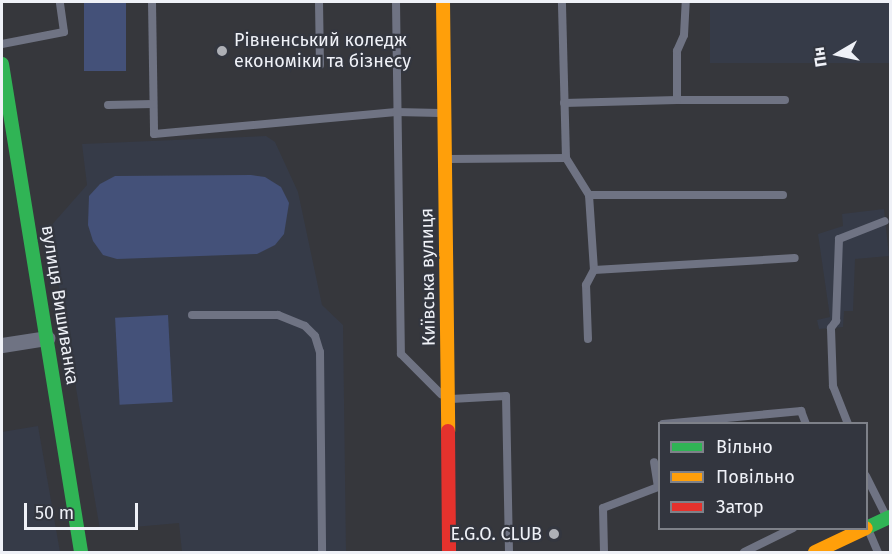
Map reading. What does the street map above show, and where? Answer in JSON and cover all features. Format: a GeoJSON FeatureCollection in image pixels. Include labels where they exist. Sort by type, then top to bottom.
{"type":"FeatureCollection","features":[{"type":"Feature","properties":{"kind":"main road","name":"Київська вулиця"},"geometry":{"type":"LineString","coordinates":[[443,2],[449,552]]}},
{"type":"Feature","properties":{"kind":"main road","name":"вулиця Вишиванка"},"geometry":{"type":"LineString","coordinates":[[2,64],[81,552]]}},
{"type":"Feature","properties":{"kind":"main road"},"geometry":{"type":"LineString","coordinates":[[868,528],[889,518]]}},
{"type":"Feature","properties":{"kind":"main road"},"geometry":{"type":"LineString","coordinates":[[815,552],[863,530]]}},
{"type":"Feature","properties":{"kind":"street"},"geometry":{"type":"LineString","coordinates":[[2,345],[47,338]]}},
{"type":"Feature","properties":{"kind":"lane"},"geometry":{"type":"LineString","coordinates":[[2,44],[64,32],[60,2]]}},
{"type":"Feature","properties":{"kind":"lane"},"geometry":{"type":"LineString","coordinates":[[152,2],[154,134],[396,112],[444,114]]}},
{"type":"Feature","properties":{"kind":"lane"},"geometry":{"type":"LineString","coordinates":[[320,2],[320,65]]}},
{"type":"Feature","properties":{"kind":"lane"},"geometry":{"type":"LineString","coordinates":[[396,2],[401,354],[447,399],[506,396],[509,552]]}},
{"type":"Feature","properties":{"kind":"lane"},"geometry":{"type":"LineString","coordinates":[[561,2],[566,158],[589,195],[594,270],[586,285],[588,339]]}},
{"type":"Feature","properties":{"kind":"lane"},"geometry":{"type":"LineString","coordinates":[[678,100],[677,51],[684,35],[686,2]]}},
{"type":"Feature","properties":{"kind":"lane"},"geometry":{"type":"LineString","coordinates":[[564,103],[785,100]]}},
{"type":"Feature","properties":{"kind":"lane"},"geometry":{"type":"LineString","coordinates":[[108,105],[153,104]]}},
{"type":"Feature","properties":{"kind":"lane"},"geometry":{"type":"LineString","coordinates":[[445,159],[566,158]]}},
{"type":"Feature","properties":{"kind":"lane"},"geometry":{"type":"LineString","coordinates":[[589,195],[783,195]]}},
{"type":"Feature","properties":{"kind":"lane"},"geometry":{"type":"LineString","coordinates":[[848,422],[832,386],[831,328],[840,320],[840,239],[885,222]]}},
{"type":"Feature","properties":{"kind":"lane"},"geometry":{"type":"LineString","coordinates":[[594,270],[795,258]]}},
{"type":"Feature","properties":{"kind":"lane"},"geometry":{"type":"LineString","coordinates":[[192,315],[278,315],[305,326],[315,336],[320,352],[322,552]]}},
{"type":"Feature","properties":{"kind":"lane"},"geometry":{"type":"LineString","coordinates":[[683,422],[801,411],[806,422]]}},
{"type":"Feature","properties":{"kind":"lane"},"geometry":{"type":"LineString","coordinates":[[604,552],[603,508],[658,487],[654,462]]}},
{"type":"Feature","properties":{"kind":"lane"},"geometry":{"type":"LineString","coordinates":[[868,474],[889,518]]}},
{"type":"Feature","properties":{"kind":"lane"},"geometry":{"type":"LineString","coordinates":[[868,494],[878,495]]}},
{"type":"Feature","properties":{"kind":"lane"},"geometry":{"type":"LineString","coordinates":[[744,552],[789,530]]}},
{"type":"Feature","properties":{"kind":"lane"},"geometry":{"type":"LineString","coordinates":[[868,530],[878,552]]}},
{"type":"Feature","properties":{"kind":"shaded area"},"geometry":{"type":"Polygon","coordinates":[[[84,2],[126,2],[126,71],[84,71],[84,2]]]}},
{"type":"Feature","properties":{"kind":"shaded area"},"geometry":{"type":"Polygon","coordinates":[[[710,2],[890,2],[890,63],[710,63],[710,2]]]}},
{"type":"Feature","properties":{"kind":"shaded area"},"geometry":{"type":"Polygon","coordinates":[[[266,136],[275,142],[298,192],[322,305],[343,325],[346,552],[182,552],[179,523],[100,530],[49,228],[87,185],[82,144],[266,136]]]}},
{"type":"Feature","properties":{"kind":"shaded area"},"geometry":{"type":"Polygon","coordinates":[[[251,175],[265,177],[281,187],[289,203],[284,234],[275,245],[257,254],[117,259],[103,255],[93,241],[88,225],[89,196],[100,184],[115,176],[251,175]]]}},
{"type":"Feature","properties":{"kind":"shaded area"},"geometry":{"type":"Polygon","coordinates":[[[884,209],[889,256],[855,259],[853,311],[844,311],[843,327],[819,329],[817,320],[830,317],[818,234],[843,226],[842,214],[884,209]]]}},
{"type":"Feature","properties":{"kind":"shaded area"},"geometry":{"type":"Polygon","coordinates":[[[168,315],[173,402],[120,405],[115,318],[168,315]]]}},
{"type":"Feature","properties":{"kind":"shaded area"},"geometry":{"type":"Polygon","coordinates":[[[38,426],[60,552],[2,552],[2,432],[38,426]]]}},
{"type":"Feature","properties":{"kind":"traffic: fast"},"geometry":{"type":"LineString","coordinates":[[2,64],[81,552]]}},
{"type":"Feature","properties":{"kind":"traffic: fast"},"geometry":{"type":"LineString","coordinates":[[868,527],[890,517]]}},
{"type":"Feature","properties":{"kind":"traffic: slow"},"geometry":{"type":"LineString","coordinates":[[443,2],[448,431]]}},
{"type":"Feature","properties":{"kind":"traffic: slow"},"geometry":{"type":"LineString","coordinates":[[815,552],[862,530]]}},
{"type":"Feature","properties":{"kind":"traffic: jam"},"geometry":{"type":"LineString","coordinates":[[448,431],[449,552]]}},
{"type":"Feature","properties":{"kind":"place","name":"Рівненський коледж економіки та бізнесу"},"geometry":{"type":"Point","coordinates":[222,51]}},
{"type":"Feature","properties":{"kind":"place","name":"E.G.O. CLUB"},"geometry":{"type":"Point","coordinates":[554,534]}}]}
